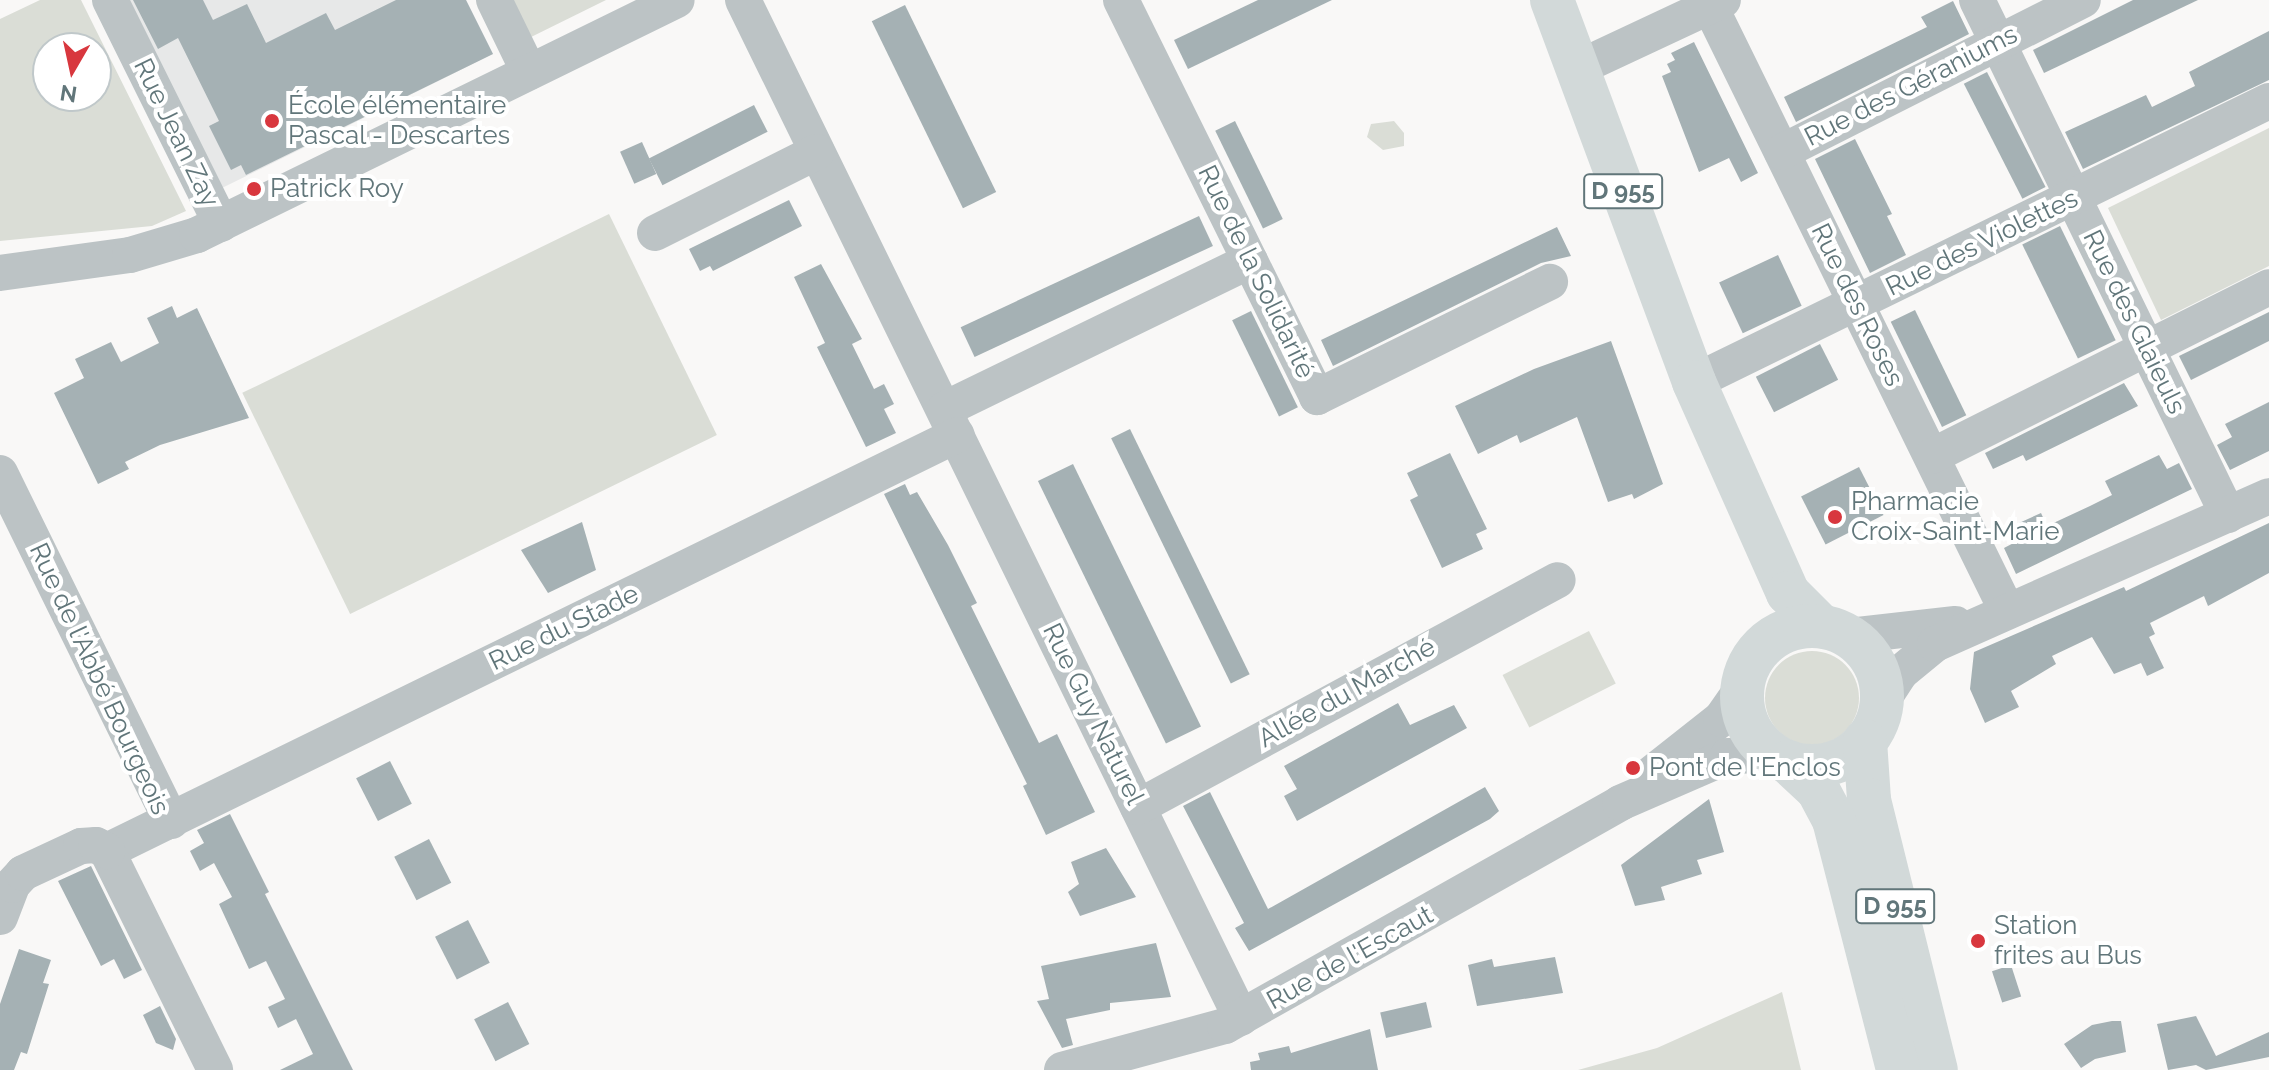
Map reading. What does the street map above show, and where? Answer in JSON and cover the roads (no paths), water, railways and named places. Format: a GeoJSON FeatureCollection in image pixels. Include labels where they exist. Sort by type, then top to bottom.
{"type":"FeatureCollection","features":[{"type":"Feature","properties":{"kind":"main road","name":"D 955"},"geometry":{"type":"LineString","coordinates":[[1552,0],[1694,382],[1760,602],[1749,671]]}},
{"type":"Feature","properties":{"kind":"main road","name":"D 955"},"geometry":{"type":"LineString","coordinates":[[1694,382],[1788,593],[1835,631]]}},
{"type":"Feature","properties":{"kind":"main road"},"geometry":{"type":"LineString","coordinates":[[1835,631],[1877,669],[1882,701],[1865,741],[1830,763],[1781,758],[1749,727],[1749,671],[1781,632],[1835,631]]}},
{"type":"Feature","properties":{"kind":"main road","name":"D 955"},"geometry":{"type":"LineString","coordinates":[[1865,741],[1869,800],[1936,1070]]}},
{"type":"Feature","properties":{"kind":"main road","name":"D 955"},"geometry":{"type":"LineString","coordinates":[[1781,758],[1818,790],[1834,820],[1898,1070]]}},
{"type":"Feature","properties":{"kind":"street","name":"Rue Jean Zay"},"geometry":{"type":"LineString","coordinates":[[110,0],[221,224]]}},
{"type":"Feature","properties":{"kind":"street"},"geometry":{"type":"LineString","coordinates":[[494,0],[529,72]]}},
{"type":"Feature","properties":{"kind":"street"},"geometry":{"type":"LineString","coordinates":[[0,273],[130,255],[221,224],[677,0]]}},
{"type":"Feature","properties":{"kind":"street","name":"Rue Guy Naturel"},"geometry":{"type":"LineString","coordinates":[[743,0],[1241,1018]]}},
{"type":"Feature","properties":{"kind":"street","name":"Rue de la Solidarité"},"geometry":{"type":"LineString","coordinates":[[1121,0],[1317,397],[1550,282]]}},
{"type":"Feature","properties":{"kind":"street","name":"Rue des Glaieuls"},"geometry":{"type":"LineString","coordinates":[[1977,0],[2228,515]]}},
{"type":"Feature","properties":{"kind":"street","name":"Rue des Géraniums"},"geometry":{"type":"LineString","coordinates":[[1782,152],[2083,0]]}},
{"type":"Feature","properties":{"kind":"street"},"geometry":{"type":"LineString","coordinates":[[1578,68],[1713,2]]}},
{"type":"Feature","properties":{"kind":"street","name":"Rue des Roses"},"geometry":{"type":"LineString","coordinates":[[1713,2],[1782,152],[1932,456],[1999,614]]}},
{"type":"Feature","properties":{"kind":"street","name":"Rue des Violettes"},"geometry":{"type":"LineString","coordinates":[[1694,382],[2269,101]]}},
{"type":"Feature","properties":{"kind":"street"},"geometry":{"type":"LineString","coordinates":[[655,233],[817,152]]}},
{"type":"Feature","properties":{"kind":"street"},"geometry":{"type":"LineString","coordinates":[[951,422],[1250,261]]}},
{"type":"Feature","properties":{"kind":"street"},"geometry":{"type":"LineString","coordinates":[[1932,456],[2269,287]]}},
{"type":"Feature","properties":{"kind":"street","name":"Rue du Stade"},"geometry":{"type":"LineString","coordinates":[[171,821],[951,422]]}},
{"type":"Feature","properties":{"kind":"street","name":"Rue de l'Abbé Bourgeois"},"geometry":{"type":"LineString","coordinates":[[0,473],[171,821],[107,851]]}},
{"type":"Feature","properties":{"kind":"street"},"geometry":{"type":"LineString","coordinates":[[1882,701],[1919,654],[1999,614],[2269,496]]}},
{"type":"Feature","properties":{"kind":"street","name":"Allée du Marché"},"geometry":{"type":"LineString","coordinates":[[1138,807],[1557,580]]}},
{"type":"Feature","properties":{"kind":"street"},"geometry":{"type":"LineString","coordinates":[[1835,631],[1921,630],[1999,614]]}},
{"type":"Feature","properties":{"kind":"street","name":"Rue de l'Escaut"},"geometry":{"type":"LineString","coordinates":[[1620,803],[1721,719],[1749,671]]}},
{"type":"Feature","properties":{"kind":"street","name":"Rue de l'Escaut"},"geometry":{"type":"LineString","coordinates":[[1062,1070],[1194,1037],[1241,1018],[1620,803],[1728,756],[1781,758]]}},
{"type":"Feature","properties":{"kind":"street"},"geometry":{"type":"LineString","coordinates":[[0,917],[12,885],[23,873],[81,846],[96,845],[107,851],[215,1070]]}},
{"type":"Feature","properties":{"kind":"place","name":"École élémentaire Pascal - Descartes"},"geometry":{"type":"Point","coordinates":[272,121]}},
{"type":"Feature","properties":{"kind":"place","name":"Patrick Roy"},"geometry":{"type":"Point","coordinates":[254,189]}},
{"type":"Feature","properties":{"kind":"place","name":"Pharmacie Croix-Saint-Marie"},"geometry":{"type":"Point","coordinates":[1835,517]}},
{"type":"Feature","properties":{"kind":"place","name":"Pont de l'Enclos"},"geometry":{"type":"Point","coordinates":[1633,768]}},
{"type":"Feature","properties":{"kind":"place","name":"Station frites au Bus"},"geometry":{"type":"Point","coordinates":[1978,941]}}]}
